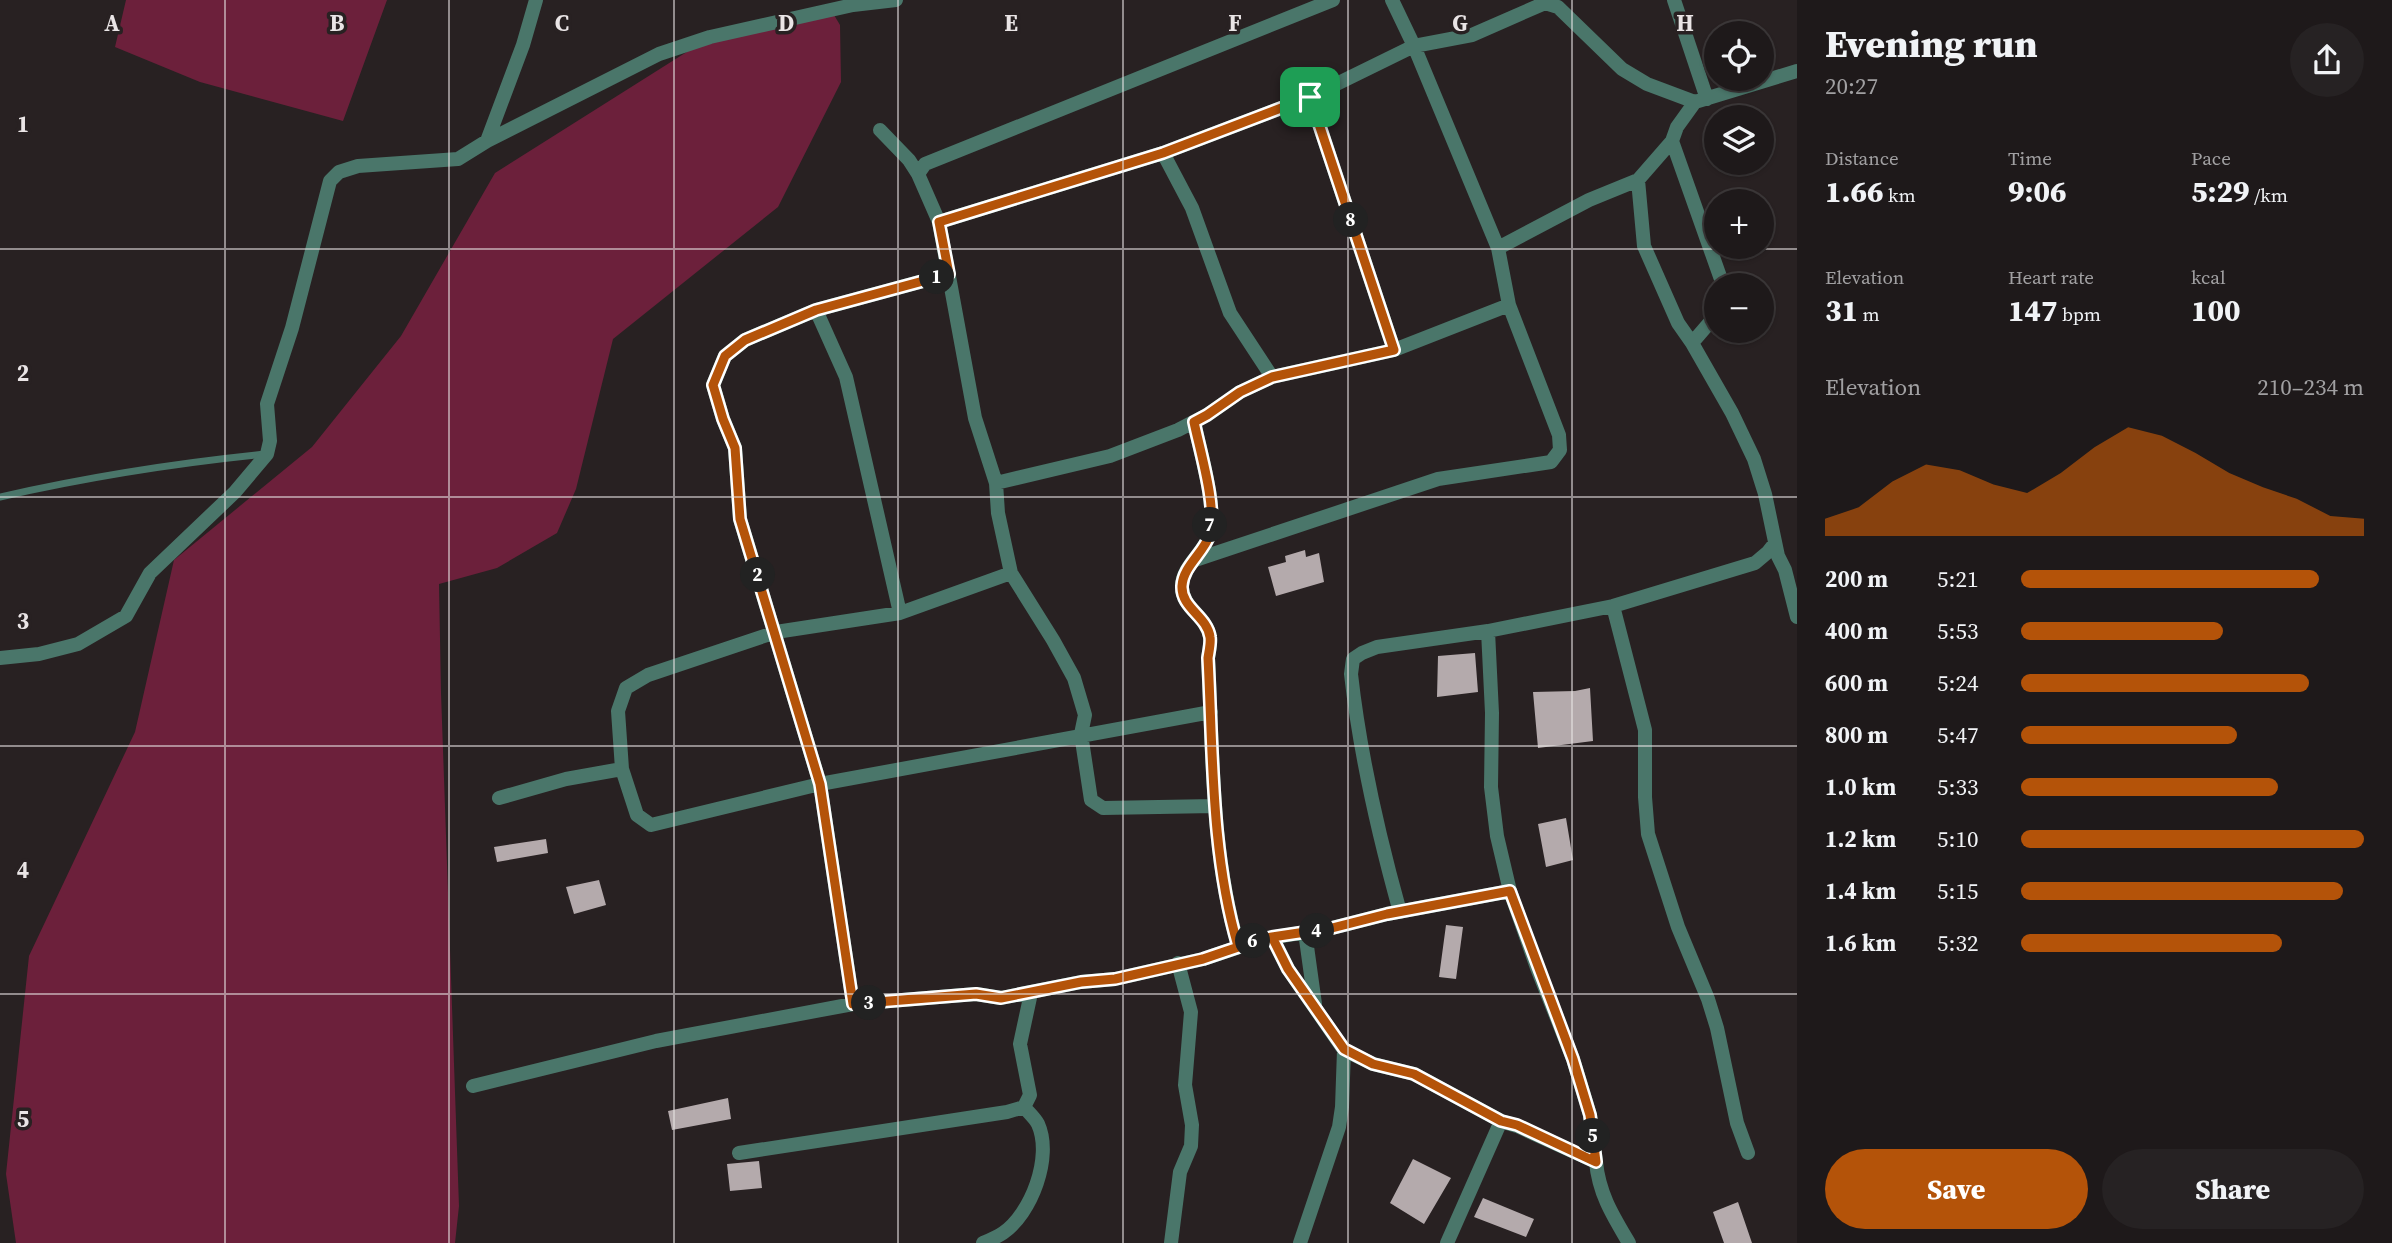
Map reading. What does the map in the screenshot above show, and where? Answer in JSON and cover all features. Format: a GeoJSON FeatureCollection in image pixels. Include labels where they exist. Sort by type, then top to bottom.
{"type":"FeatureCollection","features":[{"type":"Feature","properties":{"kind":"street"},"geometry":{"type":"LineString","coordinates":[[487,141],[523,45],[536,0]]}},
{"type":"Feature","properties":{"kind":"street"},"geometry":{"type":"LineString","coordinates":[[0,658],[38,654],[78,644],[126,616],[150,573],[235,492],[267,454],[270,441],[267,404],[292,328],[330,181],[339,172],[358,166],[458,159],[487,141],[659,54],[736,31],[853,5],[896,0]]}},
{"type":"Feature","properties":{"kind":"street"},"geometry":{"type":"LineString","coordinates":[[918,174],[925,164],[1333,0]]}},
{"type":"Feature","properties":{"kind":"street"},"geometry":{"type":"LineString","coordinates":[[1195,560],[1438,479],[1551,462],[1559,450],[1559,435],[1509,305],[1498,247],[1392,0]]}},
{"type":"Feature","properties":{"kind":"street"},"geometry":{"type":"LineString","coordinates":[[1674,0],[1701,101]]}},
{"type":"Feature","properties":{"kind":"street"},"geometry":{"type":"LineString","coordinates":[[939,222],[1163,153],[1310,97],[1414,46],[1472,35],[1545,3],[1557,4],[1622,69],[1647,84],[1701,101]]}},
{"type":"Feature","properties":{"kind":"street"},"geometry":{"type":"LineString","coordinates":[[1498,247],[1589,201],[1638,180],[1672,141],[1677,127],[1701,101],[1797,71]]}},
{"type":"Feature","properties":{"kind":"street"},"geometry":{"type":"LineString","coordinates":[[1310,97],[1394,350]]}},
{"type":"Feature","properties":{"kind":"street"},"geometry":{"type":"LineString","coordinates":[[880,130],[909,160],[918,174],[939,222],[975,418],[996,483],[1011,573],[1054,640],[1074,678],[1085,715],[1081,734],[1091,800],[1103,808],[1214,806]]}},
{"type":"Feature","properties":{"kind":"street"},"geometry":{"type":"LineString","coordinates":[[1672,141],[1719,273]]}},
{"type":"Feature","properties":{"kind":"street"},"geometry":{"type":"LineString","coordinates":[[1163,153],[1192,208],[1230,313],[1272,377]]}},
{"type":"Feature","properties":{"kind":"street"},"geometry":{"type":"LineString","coordinates":[[1638,180],[1644,246],[1678,323],[1732,413],[1754,458],[1775,543],[1791,570],[1797,617]]}},
{"type":"Feature","properties":{"kind":"street"},"geometry":{"type":"LineString","coordinates":[[853,1004],[820,784],[740,519],[735,448],[713,385],[725,356],[745,340],[816,310],[949,274]]}},
{"type":"Feature","properties":{"kind":"street"},"geometry":{"type":"LineString","coordinates":[[996,483],[1110,456],[1194,422],[1240,392],[1272,377],[1394,350],[1509,305]]}},
{"type":"Feature","properties":{"kind":"street"},"geometry":{"type":"LineString","coordinates":[[816,310],[846,377],[900,613]]}},
{"type":"Feature","properties":{"kind":"street"},"geometry":{"type":"LineString","coordinates":[[1692,343],[1704,329]]}},
{"type":"Feature","properties":{"kind":"street"},"geometry":{"type":"LineString","coordinates":[[1194,422],[1209,491],[1211,531],[1206,544],[1183,575],[1181,589],[1186,602],[1207,628],[1210,638],[1208,658],[1214,806],[1224,892],[1238,946]]}},
{"type":"Feature","properties":{"kind":"street"},"geometry":{"type":"LineString","coordinates":[[1400,912],[1375,822],[1366,774],[1352,683],[1353,659],[1377,647],[1488,631],[1613,606],[1755,563],[1775,543]]}},
{"type":"Feature","properties":{"kind":"street"},"geometry":{"type":"LineString","coordinates":[[1011,573],[900,613],[776,632],[648,675],[626,688],[618,711],[622,769],[637,815],[651,825],[820,784],[1211,712]]}},
{"type":"Feature","properties":{"kind":"street"},"geometry":{"type":"LineString","coordinates":[[1613,606],[1645,730],[1648,834],[1678,927],[1708,999],[1717,1028],[1737,1123],[1748,1153]]}},
{"type":"Feature","properties":{"kind":"street"},"geometry":{"type":"LineString","coordinates":[[1488,631],[1493,815],[1510,891],[1569,1047],[1590,1115],[1598,1183],[1606,1205],[1629,1243]]}},
{"type":"Feature","properties":{"kind":"street"},"geometry":{"type":"LineString","coordinates":[[499,798],[566,779],[622,769]]}},
{"type":"Feature","properties":{"kind":"street"},"geometry":{"type":"LineString","coordinates":[[473,1086],[656,1041],[853,1004],[976,994],[1001,998],[1081,982],[1115,979],[1203,959],[1272,937],[1332,928],[1510,891]]}},
{"type":"Feature","properties":{"kind":"street"},"geometry":{"type":"LineString","coordinates":[[1305,932],[1315,1009]]}},
{"type":"Feature","properties":{"kind":"street"},"geometry":{"type":"LineString","coordinates":[[1272,937],[1288,969],[1344,1049],[1373,1064],[1414,1074],[1501,1121],[1517,1125],[1596,1162]]}},
{"type":"Feature","properties":{"kind":"street"},"geometry":{"type":"LineString","coordinates":[[1171,1243],[1180,1172],[1191,1146],[1192,1125],[1185,1085],[1191,1012],[1178,963]]}},
{"type":"Feature","properties":{"kind":"street"},"geometry":{"type":"LineString","coordinates":[[738,1153],[1007,1112],[1024,1107],[1030,1096],[1020,1044],[1031,993]]}},
{"type":"Feature","properties":{"kind":"street"},"geometry":{"type":"LineString","coordinates":[[1301,1243],[1339,1127],[1344,1049]]}},
{"type":"Feature","properties":{"kind":"street"},"geometry":{"type":"LineString","coordinates":[[983,1243],[1004,1233],[1026,1209],[1042,1168],[1038,1124],[1024,1107]]}},
{"type":"Feature","properties":{"kind":"street"},"geometry":{"type":"LineString","coordinates":[[1447,1243],[1501,1121]]}},
{"type":"Feature","properties":{"kind":"lane"},"geometry":{"type":"LineString","coordinates":[[0,496],[81,478],[163,465],[267,454]]}},
{"type":"Feature","properties":{"kind":"shaded area"},"geometry":{"type":"Polygon","coordinates":[[[126,0],[387,0],[343,121],[200,82],[115,47],[126,0]]]}},
{"type":"Feature","properties":{"kind":"shaded area"},"geometry":{"type":"Polygon","coordinates":[[[831,10],[840,25],[841,82],[778,207],[613,339],[576,489],[557,533],[497,568],[439,584],[459,1206],[455,1243],[16,1243],[6,1174],[29,956],[135,732],[174,560],[312,447],[401,336],[495,173],[701,43],[831,10]]]}},
{"type":"Feature","properties":{"kind":"building"},"geometry":{"type":"Polygon","coordinates":[[[1305,550],[1306,557],[1319,553],[1324,582],[1276,596],[1268,567],[1286,562],[1285,556],[1305,550]]]}},
{"type":"Feature","properties":{"kind":"building"},"geometry":{"type":"Polygon","coordinates":[[[1475,653],[1478,692],[1437,697],[1438,656],[1475,653]]]}},
{"type":"Feature","properties":{"kind":"building"},"geometry":{"type":"Polygon","coordinates":[[[1590,688],[1593,741],[1538,748],[1533,692],[1590,688]]]}},
{"type":"Feature","properties":{"kind":"building"},"geometry":{"type":"Polygon","coordinates":[[[1566,818],[1573,860],[1546,867],[1538,824],[1566,818]]]}},
{"type":"Feature","properties":{"kind":"building"},"geometry":{"type":"Polygon","coordinates":[[[546,839],[548,853],[497,862],[494,847],[546,839]]]}},
{"type":"Feature","properties":{"kind":"building"},"geometry":{"type":"Polygon","coordinates":[[[599,880],[606,905],[574,914],[566,887],[599,880]]]}},
{"type":"Feature","properties":{"kind":"building"},"geometry":{"type":"Polygon","coordinates":[[[1446,925],[1463,927],[1456,979],[1439,977],[1446,925]]]}},
{"type":"Feature","properties":{"kind":"building"},"geometry":{"type":"Polygon","coordinates":[[[728,1098],[731,1119],[672,1130],[668,1111],[728,1098]]]}},
{"type":"Feature","properties":{"kind":"building"},"geometry":{"type":"Polygon","coordinates":[[[1413,1159],[1451,1178],[1424,1224],[1390,1203],[1413,1159]]]}},
{"type":"Feature","properties":{"kind":"building"},"geometry":{"type":"Polygon","coordinates":[[[759,1161],[762,1188],[730,1191],[727,1164],[759,1161]]]}},
{"type":"Feature","properties":{"kind":"building"},"geometry":{"type":"Polygon","coordinates":[[[1483,1198],[1534,1219],[1526,1237],[1474,1217],[1483,1198]]]}},
{"type":"Feature","properties":{"kind":"building"},"geometry":{"type":"Polygon","coordinates":[[[1738,1202],[1752,1243],[1724,1243],[1713,1212],[1738,1202]]]}},
{"type":"Feature","properties":{"kind":"route"},"geometry":{"type":"LineString","coordinates":[[1310,97],[1163,153],[939,222],[949,274],[816,310],[745,340],[725,356],[713,385],[735,448],[740,519],[820,784],[853,1004],[976,994],[1001,998],[1081,982],[1115,979],[1203,959],[1262,939],[1272,937],[1332,928],[1387,914],[1510,891],[1531,944],[1537,968],[1566,1036],[1590,1115],[1596,1162],[1517,1125],[1501,1121],[1414,1074],[1373,1064],[1344,1049],[1288,969],[1272,937],[1262,939],[1238,946],[1230,921],[1214,806],[1208,658],[1210,638],[1207,628],[1190,608],[1181,589],[1183,575],[1206,544],[1211,531],[1209,491],[1194,422],[1240,392],[1272,377],[1394,350],[1310,97]]}}]}
